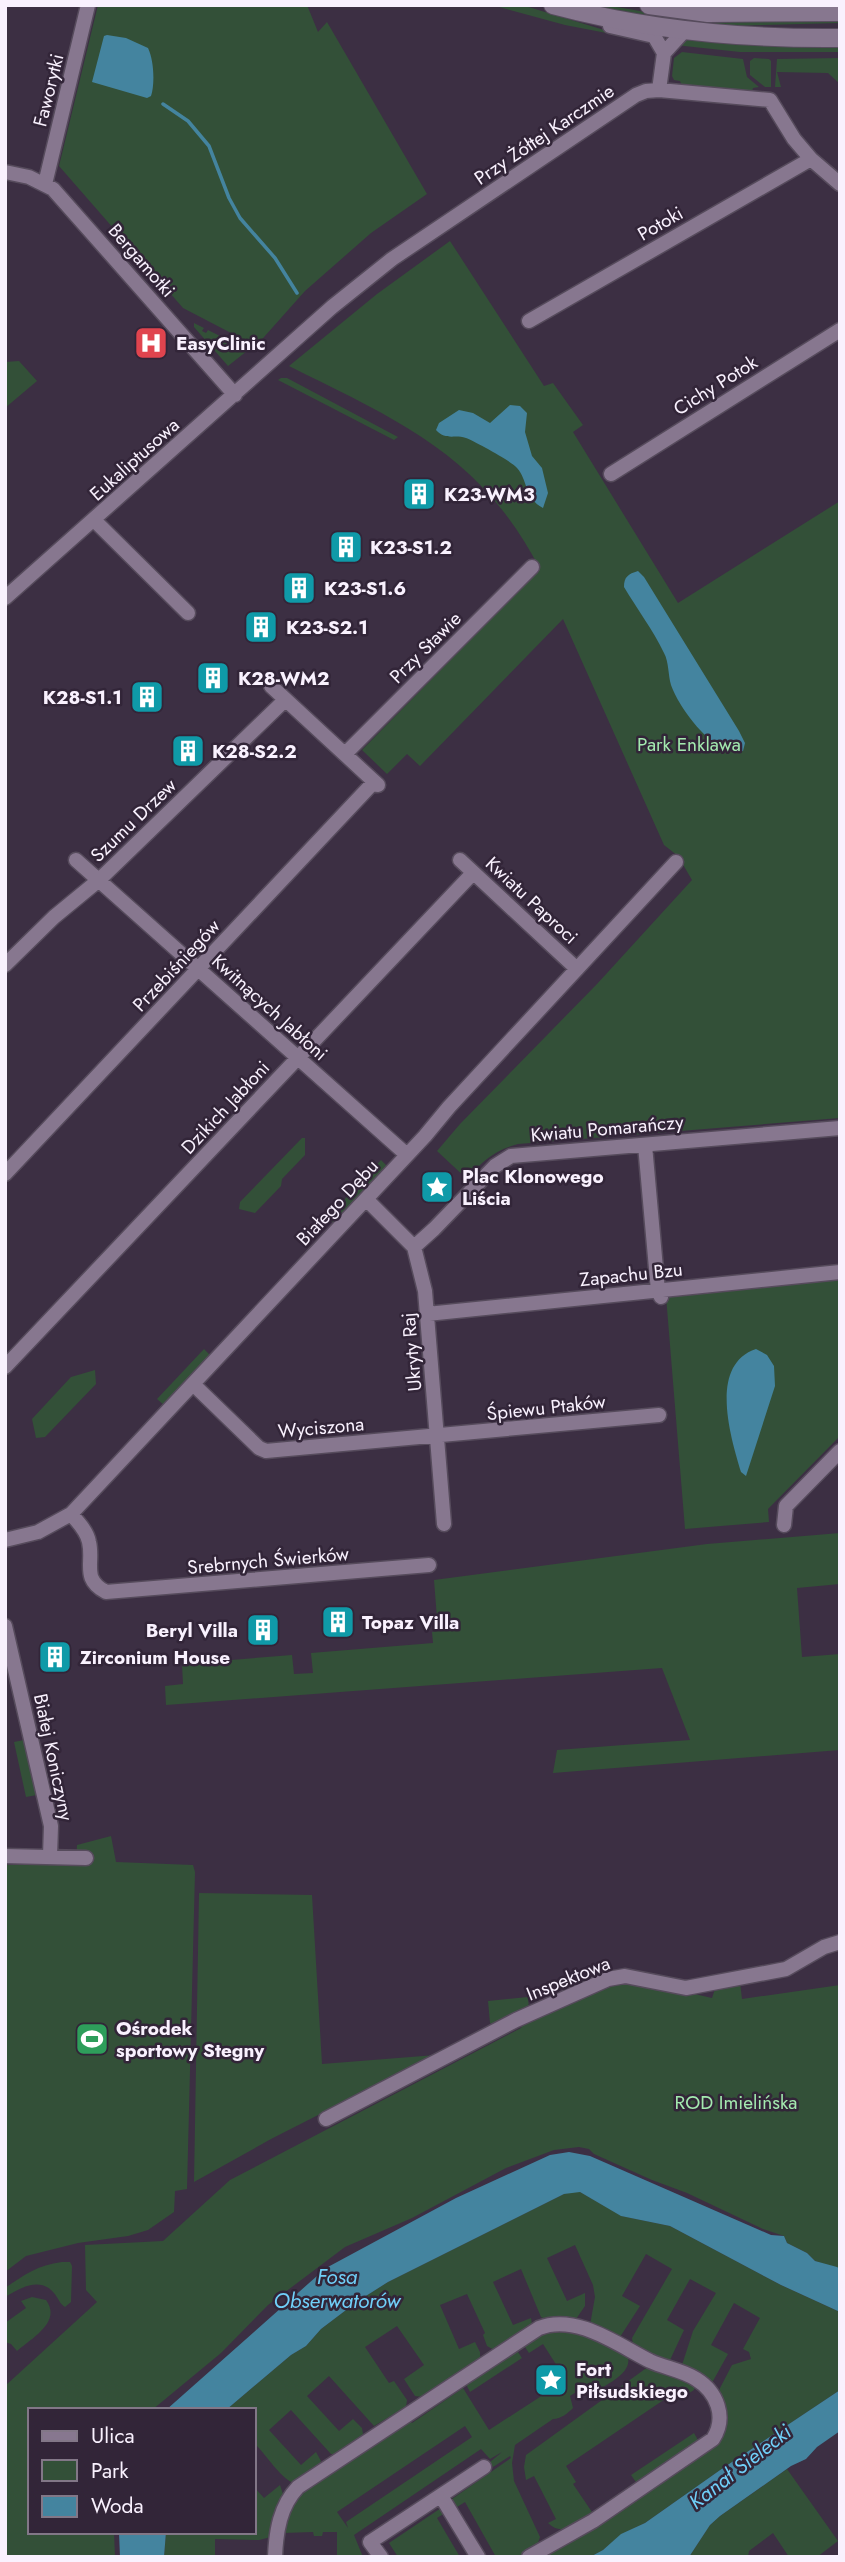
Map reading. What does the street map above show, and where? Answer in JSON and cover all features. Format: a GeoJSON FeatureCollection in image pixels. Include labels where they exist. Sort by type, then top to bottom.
{"type":"FeatureCollection","features":[{"type":"Feature","properties":{"kind":"main road"},"geometry":{"type":"LineString","coordinates":[[552,5],[685,30],[764,37],[840,38]]}},
{"type":"Feature","properties":{"kind":"main road"},"geometry":{"type":"LineString","coordinates":[[649,5],[708,13],[840,12]]}},
{"type":"Feature","properties":{"kind":"street","name":"Faworytki"},"geometry":{"type":"LineString","coordinates":[[45,184],[88,5]]}},
{"type":"Feature","properties":{"kind":"street"},"geometry":{"type":"LineString","coordinates":[[594,15],[614,27],[654,36],[664,53]]}},
{"type":"Feature","properties":{"kind":"street"},"geometry":{"type":"LineString","coordinates":[[685,30],[664,53],[659,90],[770,100],[794,139],[811,159],[840,184]]}},
{"type":"Feature","properties":{"kind":"street","name":"Przy Żółtej Karczmie"},"geometry":{"type":"LineString","coordinates":[[287,348],[332,307],[392,259],[636,95],[659,90]]}},
{"type":"Feature","properties":{"kind":"street","name":"Potoki"},"geometry":{"type":"LineString","coordinates":[[528,321],[811,159]]}},
{"type":"Feature","properties":{"kind":"street","name":"Bergamotki"},"geometry":{"type":"LineString","coordinates":[[5,172],[45,184],[65,202],[234,395]]}},
{"type":"Feature","properties":{"kind":"street","name":"Cichy Potok"},"geometry":{"type":"LineString","coordinates":[[611,474],[840,330]]}},
{"type":"Feature","properties":{"kind":"street","name":"Eukaliptusowa"},"geometry":{"type":"LineString","coordinates":[[5,598],[287,348]]}},
{"type":"Feature","properties":{"kind":"street"},"geometry":{"type":"LineString","coordinates":[[94,520],[188,612]]}},
{"type":"Feature","properties":{"kind":"street","name":"Przy Stawie"},"geometry":{"type":"LineString","coordinates":[[345,754],[532,567]]}},
{"type":"Feature","properties":{"kind":"street"},"geometry":{"type":"LineString","coordinates":[[271,687],[345,754]]}},
{"type":"Feature","properties":{"kind":"street","name":"Szumu Drzew"},"geometry":{"type":"LineString","coordinates":[[5,965],[99,880],[285,699]]}},
{"type":"Feature","properties":{"kind":"street","name":"Przebiśniegów"},"geometry":{"type":"LineString","coordinates":[[5,1174],[376,784],[345,754]]}},
{"type":"Feature","properties":{"kind":"street","name":"Kwitnących Jabłoni"},"geometry":{"type":"LineString","coordinates":[[76,860],[407,1156]]}},
{"type":"Feature","properties":{"kind":"street","name":"Kwiatu Paproci"},"geometry":{"type":"LineString","coordinates":[[460,860],[577,969]]}},
{"type":"Feature","properties":{"kind":"street","name":"Białego Dębu"},"geometry":{"type":"LineString","coordinates":[[5,1540],[38,1532],[71,1514],[407,1156],[676,862]]}},
{"type":"Feature","properties":{"kind":"street","name":"Dzikich Jabłoni"},"geometry":{"type":"LineString","coordinates":[[5,1367],[473,873]]}},
{"type":"Feature","properties":{"kind":"street","name":"Kwiatu Pomarańczy"},"geometry":{"type":"LineString","coordinates":[[414,1247],[495,1166],[511,1156],[840,1128]]}},
{"type":"Feature","properties":{"kind":"street"},"geometry":{"type":"LineString","coordinates":[[645,1144],[659,1294]]}},
{"type":"Feature","properties":{"kind":"street","name":"Ukryty Raj"},"geometry":{"type":"LineString","coordinates":[[366,1199],[414,1247],[423,1279],[444,1524]]}},
{"type":"Feature","properties":{"kind":"street","name":"Zapachu Bzu"},"geometry":{"type":"LineString","coordinates":[[427,1314],[659,1294],[840,1272]]}},
{"type":"Feature","properties":{"kind":"street","name":"Wyciszona"},"geometry":{"type":"LineString","coordinates":[[193,1384],[259,1448],[266,1451],[437,1437]]}},
{"type":"Feature","properties":{"kind":"street","name":"Śpiewu Ptaków"},"geometry":{"type":"LineString","coordinates":[[437,1437],[491,1432],[526,1425],[659,1415]]}},
{"type":"Feature","properties":{"kind":"street"},"geometry":{"type":"LineString","coordinates":[[784,1525],[786,1506],[840,1451]]}},
{"type":"Feature","properties":{"kind":"street","name":"Srebrnych Świerków"},"geometry":{"type":"LineString","coordinates":[[71,1514],[89,1541],[91,1579],[97,1587],[109,1592],[429,1565]]}},
{"type":"Feature","properties":{"kind":"street","name":"Białej Koniczyny"},"geometry":{"type":"LineString","coordinates":[[5,1626],[51,1826],[50,1856]]}},
{"type":"Feature","properties":{"kind":"street"},"geometry":{"type":"LineString","coordinates":[[5,1856],[86,1858]]}},
{"type":"Feature","properties":{"kind":"street","name":"Inspektowa"},"geometry":{"type":"LineString","coordinates":[[326,2119],[499,2029],[608,1979],[625,1976],[644,1978],[686,1988],[786,1969],[824,1947],[840,1942]]}},
{"type":"Feature","properties":{"kind":"street"},"geometry":{"type":"LineString","coordinates":[[275,2557],[281,2517],[288,2499],[298,2487],[539,2328],[560,2323],[576,2326],[702,2383],[720,2410],[719,2428],[713,2439],[593,2521],[529,2556]]}},
{"type":"Feature","properties":{"kind":"street"},"geometry":{"type":"LineString","coordinates":[[381,2557],[370,2542],[484,2467]]}},
{"type":"Feature","properties":{"kind":"street"},"geometry":{"type":"LineString","coordinates":[[441,2496],[478,2557]]}},
{"type":"Feature","properties":{"kind":"green space"},"geometry":{"type":"Polygon","coordinates":[[[98,5],[307,5],[318,32],[327,22],[427,194],[371,233],[305,291],[256,346],[183,308],[59,166],[98,5]]]}},
{"type":"Feature","properties":{"kind":"green space"},"geometry":{"type":"Polygon","coordinates":[[[492,5],[522,5],[653,42],[565,25],[492,5]]]}},
{"type":"Feature","properties":{"kind":"green space"},"geometry":{"type":"Polygon","coordinates":[[[588,5],[700,20],[752,22],[840,19],[840,23],[727,26],[684,22],[588,5]]]}},
{"type":"Feature","properties":{"kind":"green space"},"geometry":{"type":"Polygon","coordinates":[[[689,39],[840,46],[840,52],[740,52],[675,45],[689,39]]]}},
{"type":"Feature","properties":{"kind":"green space"},"geometry":{"type":"Polygon","coordinates":[[[682,52],[743,59],[747,77],[759,87],[753,88],[752,92],[682,86],[680,81],[674,80],[672,76],[674,58],[682,52]]]}},
{"type":"Feature","properties":{"kind":"green space"},"geometry":{"type":"Polygon","coordinates":[[[754,58],[771,61],[771,87],[765,87],[750,75],[750,61],[754,58]]]}},
{"type":"Feature","properties":{"kind":"green space"},"geometry":{"type":"Polygon","coordinates":[[[840,58],[840,84],[828,73],[777,72],[781,87],[775,87],[777,59],[840,58]]]}},
{"type":"Feature","properties":{"kind":"green space","name":"Park Enklawa"},"geometry":{"type":"Polygon","coordinates":[[[450,241],[544,386],[553,383],[583,425],[573,432],[678,603],[840,501],[840,1118],[518,1144],[489,1157],[467,1179],[437,1151],[692,880],[678,856],[664,845],[563,619],[420,766],[407,754],[387,774],[362,750],[540,569],[516,530],[491,497],[463,469],[401,424],[289,366],[377,294],[450,241]]]}},
{"type":"Feature","properties":{"kind":"green space"},"geometry":{"type":"Polygon","coordinates":[[[194,323],[204,328],[202,331],[206,333],[208,330],[222,337],[221,341],[226,340],[247,351],[228,366],[194,327],[194,323]]]}},
{"type":"Feature","properties":{"kind":"green space"},"geometry":{"type":"Polygon","coordinates":[[[19,361],[37,381],[5,408],[5,362],[19,361]]]}},
{"type":"Feature","properties":{"kind":"green space"},"geometry":{"type":"Polygon","coordinates":[[[287,378],[398,437],[394,440],[278,380],[287,378]]]}},
{"type":"Feature","properties":{"kind":"green space"},"geometry":{"type":"Polygon","coordinates":[[[302,1138],[305,1138],[305,1155],[282,1179],[281,1186],[255,1213],[239,1209],[240,1202],[302,1138]]]}},
{"type":"Feature","properties":{"kind":"green space"},"geometry":{"type":"Polygon","coordinates":[[[381,1160],[388,1167],[335,1224],[328,1217],[381,1160]]]}},
{"type":"Feature","properties":{"kind":"green space"},"geometry":{"type":"Polygon","coordinates":[[[840,1277],[840,1436],[768,1509],[769,1522],[685,1529],[666,1296],[840,1277]]]}},
{"type":"Feature","properties":{"kind":"green space"},"geometry":{"type":"Polygon","coordinates":[[[204,1349],[211,1356],[165,1406],[157,1399],[204,1349]]]}},
{"type":"Feature","properties":{"kind":"green space"},"geometry":{"type":"Polygon","coordinates":[[[95,1370],[96,1384],[45,1437],[36,1438],[32,1419],[71,1377],[95,1370]]]}},
{"type":"Feature","properties":{"kind":"green space"},"geometry":{"type":"Polygon","coordinates":[[[840,1533],[840,1584],[797,1588],[802,1657],[840,1654],[840,1750],[553,1773],[557,1750],[690,1740],[662,1668],[166,1705],[165,1686],[183,1684],[182,1664],[292,1655],[294,1674],[313,1673],[311,1653],[433,1643],[432,1632],[438,1631],[434,1580],[707,1544],[840,1533]]]}},
{"type":"Feature","properties":{"kind":"green space"},"geometry":{"type":"Polygon","coordinates":[[[24,1740],[37,1795],[26,1797],[14,1742],[24,1740]]]}},
{"type":"Feature","properties":{"kind":"green space","name":"Ośrodek sportowy Stegny"},"geometry":{"type":"Polygon","coordinates":[[[111,1836],[116,1862],[193,1865],[195,1872],[187,2189],[175,2191],[174,2212],[148,2230],[26,2256],[5,2272],[5,1865],[76,1863],[77,1845],[111,1836]]]}},
{"type":"Feature","properties":{"kind":"green space"},"geometry":{"type":"Polygon","coordinates":[[[199,1893],[312,1895],[322,2064],[436,2055],[271,2139],[194,2182],[199,1893]]]}},
{"type":"Feature","properties":{"kind":"green space","name":"ROD Imielińska"},"geometry":{"type":"Polygon","coordinates":[[[627,1981],[650,1984],[712,1998],[716,1986],[740,1982],[742,1999],[840,1985],[840,2269],[815,2261],[807,2253],[787,2243],[784,2236],[652,2180],[594,2154],[589,2149],[579,2147],[554,2150],[506,2168],[412,2218],[345,2247],[268,2305],[221,2353],[154,2408],[28,2408],[28,2534],[114,2534],[115,2557],[5,2557],[5,2386],[97,2302],[86,2290],[85,2245],[163,2241],[230,2180],[521,2028],[524,2022],[606,1983],[627,1981]]]}},
{"type":"Feature","properties":{"kind":"green space"},"geometry":{"type":"Polygon","coordinates":[[[528,1997],[529,2010],[506,2017],[494,2025],[490,2023],[488,2001],[528,1997]]]}},
{"type":"Feature","properties":{"kind":"green space"},"geometry":{"type":"Polygon","coordinates":[[[580,2192],[622,2216],[670,2226],[781,2285],[840,2312],[840,2390],[645,2523],[622,2534],[603,2550],[590,2557],[538,2557],[709,2448],[720,2388],[732,2365],[751,2359],[749,2352],[743,2349],[760,2318],[734,2303],[711,2345],[728,2354],[710,2383],[682,2365],[693,2331],[716,2293],[690,2279],[667,2320],[684,2330],[670,2360],[665,2362],[633,2345],[632,2338],[672,2269],[646,2254],[622,2296],[640,2306],[620,2337],[590,2325],[595,2297],[593,2285],[575,2245],[547,2258],[567,2301],[585,2293],[585,2306],[576,2319],[547,2320],[541,2317],[521,2269],[493,2282],[513,2325],[531,2318],[532,2324],[494,2350],[487,2346],[483,2335],[485,2333],[467,2294],[440,2305],[459,2349],[475,2342],[480,2358],[423,2397],[415,2396],[404,2379],[424,2365],[397,2326],[365,2347],[389,2383],[394,2381],[407,2400],[406,2407],[374,2426],[329,2376],[307,2396],[339,2431],[353,2419],[362,2428],[363,2434],[336,2454],[331,2454],[291,2410],[269,2430],[301,2465],[316,2452],[321,2461],[295,2483],[280,2473],[256,2445],[256,2408],[228,2408],[358,2301],[388,2282],[564,2194],[580,2192]]]}},
{"type":"Feature","properties":{"kind":"green space"},"geometry":{"type":"Polygon","coordinates":[[[70,2262],[72,2266],[71,2302],[65,2307],[54,2293],[43,2285],[30,2285],[5,2297],[5,2288],[25,2275],[38,2268],[70,2262]]]}},
{"type":"Feature","properties":{"kind":"green space"},"geometry":{"type":"Polygon","coordinates":[[[32,2297],[46,2300],[50,2315],[43,2329],[17,2351],[5,2342],[5,2323],[26,2308],[21,2301],[32,2297]]]}},
{"type":"Feature","properties":{"kind":"green space"},"geometry":{"type":"Polygon","coordinates":[[[568,2329],[627,2354],[628,2361],[627,2367],[618,2377],[592,2394],[584,2387],[570,2396],[573,2408],[569,2412],[553,2419],[515,2445],[512,2463],[514,2481],[540,2537],[533,2549],[523,2554],[496,2557],[465,2502],[457,2507],[452,2499],[511,2458],[510,2456],[493,2467],[490,2462],[502,2452],[490,2459],[481,2449],[354,2535],[363,2557],[337,2557],[337,2532],[323,2532],[322,2536],[314,2536],[313,2532],[283,2533],[286,2517],[300,2492],[408,2419],[412,2423],[463,2388],[489,2430],[566,2380],[543,2344],[529,2353],[523,2344],[544,2331],[568,2329]],[[465,2426],[337,2512],[348,2528],[346,2522],[472,2437],[465,2426]]]}},
{"type":"Feature","properties":{"kind":"green space"},"geometry":{"type":"Polygon","coordinates":[[[516,2349],[522,2358],[470,2392],[465,2382],[516,2349]]]}},
{"type":"Feature","properties":{"kind":"green space"},"geometry":{"type":"Polygon","coordinates":[[[651,2367],[682,2376],[695,2385],[694,2390],[673,2403],[668,2397],[566,2466],[576,2482],[573,2484],[592,2512],[565,2529],[554,2527],[548,2523],[556,2519],[534,2476],[526,2480],[526,2455],[651,2367]]]}},
{"type":"Feature","properties":{"kind":"green space"},"geometry":{"type":"Polygon","coordinates":[[[694,2433],[699,2442],[638,2485],[631,2475],[694,2433]]]}},
{"type":"Feature","properties":{"kind":"green space"},"geometry":{"type":"Polygon","coordinates":[[[787,2469],[838,2541],[817,2557],[789,2557],[773,2533],[749,2551],[748,2557],[689,2557],[710,2525],[720,2516],[787,2469]]]}},
{"type":"Feature","properties":{"kind":"green space"},"geometry":{"type":"Polygon","coordinates":[[[280,2485],[284,2497],[271,2537],[259,2540],[215,2539],[215,2557],[164,2557],[166,2534],[256,2534],[256,2489],[264,2498],[280,2485]]]}},
{"type":"Feature","properties":{"kind":"green space"},"geometry":{"type":"Polygon","coordinates":[[[441,2508],[445,2513],[437,2518],[460,2557],[398,2557],[389,2543],[441,2508]]]}},
{"type":"Feature","properties":{"kind":"water"},"geometry":{"type":"Polygon","coordinates":[[[104,36],[126,38],[148,48],[153,72],[151,96],[147,98],[92,82],[104,36]]]}},
{"type":"Feature","properties":{"kind":"water"},"geometry":{"type":"Polygon","coordinates":[[[510,405],[520,406],[527,413],[525,432],[532,456],[542,468],[548,493],[543,508],[532,499],[514,465],[470,440],[443,435],[436,430],[439,423],[459,410],[473,413],[490,423],[510,405]]]}},
{"type":"Feature","properties":{"kind":"water"},"geometry":{"type":"Polygon","coordinates":[[[638,571],[739,731],[745,743],[743,751],[721,747],[710,739],[690,718],[675,695],[664,653],[624,587],[627,576],[638,571]]]}},
{"type":"Feature","properties":{"kind":"water"},"geometry":{"type":"Polygon","coordinates":[[[756,1349],[767,1355],[774,1366],[775,1386],[746,1476],[741,1472],[732,1441],[727,1404],[728,1386],[732,1370],[741,1357],[756,1349]]]}},
{"type":"Feature","properties":{"kind":"water","name":"Fosa Obserwatorów"},"geometry":{"type":"Polygon","coordinates":[[[569,2152],[590,2156],[771,2235],[784,2236],[787,2243],[807,2253],[815,2261],[840,2269],[840,2312],[781,2285],[670,2226],[621,2216],[580,2192],[564,2194],[388,2282],[358,2301],[228,2408],[168,2408],[326,2268],[456,2198],[550,2155],[569,2152]]]}},
{"type":"Feature","properties":{"kind":"water","name":"Kanał Sielecki"},"geometry":{"type":"Polygon","coordinates":[[[840,2390],[840,2431],[817,2447],[806,2459],[791,2466],[720,2516],[710,2525],[689,2557],[590,2557],[603,2550],[621,2534],[645,2523],[840,2390]]]}},
{"type":"Feature","properties":{"kind":"water"},"geometry":{"type":"Polygon","coordinates":[[[119,2534],[166,2534],[164,2557],[120,2557],[119,2534]]]}},
{"type":"Feature","properties":{"kind":"waterway"},"geometry":{"type":"LineString","coordinates":[[163,104],[188,121],[209,146],[229,198],[240,218],[275,258],[297,293]]}},
{"type":"Feature","properties":{"kind":"place","name":"EasyClinic"},"geometry":{"type":"Point","coordinates":[151,343]}},
{"type":"Feature","properties":{"kind":"place","name":"K23-WM3"},"geometry":{"type":"Point","coordinates":[419,494]}},
{"type":"Feature","properties":{"kind":"place","name":"K23-S1.2"},"geometry":{"type":"Point","coordinates":[346,547]}},
{"type":"Feature","properties":{"kind":"place","name":"K23-S1.6"},"geometry":{"type":"Point","coordinates":[299,588]}},
{"type":"Feature","properties":{"kind":"place","name":"K23-S2.1"},"geometry":{"type":"Point","coordinates":[261,627]}},
{"type":"Feature","properties":{"kind":"place","name":"K28-WM2"},"geometry":{"type":"Point","coordinates":[213,678]}},
{"type":"Feature","properties":{"kind":"place","name":"K28-S1.1"},"geometry":{"type":"Point","coordinates":[147,697]}},
{"type":"Feature","properties":{"kind":"place","name":"K28-S2.2"},"geometry":{"type":"Point","coordinates":[188,751]}},
{"type":"Feature","properties":{"kind":"place","name":"Plac Klonowego Liścia"},"geometry":{"type":"Point","coordinates":[437,1187]}},
{"type":"Feature","properties":{"kind":"place","name":"Topaz Villa"},"geometry":{"type":"Point","coordinates":[338,1622]}},
{"type":"Feature","properties":{"kind":"place","name":"Beryl Villa"},"geometry":{"type":"Point","coordinates":[263,1630]}},
{"type":"Feature","properties":{"kind":"place","name":"Zirconium House"},"geometry":{"type":"Point","coordinates":[55,1657]}},
{"type":"Feature","properties":{"kind":"place","name":"Ośrodek sportowy Stegny"},"geometry":{"type":"Point","coordinates":[92,2039]}},
{"type":"Feature","properties":{"kind":"place","name":"Fort Piłsudskiego"},"geometry":{"type":"Point","coordinates":[551,2380]}}]}
